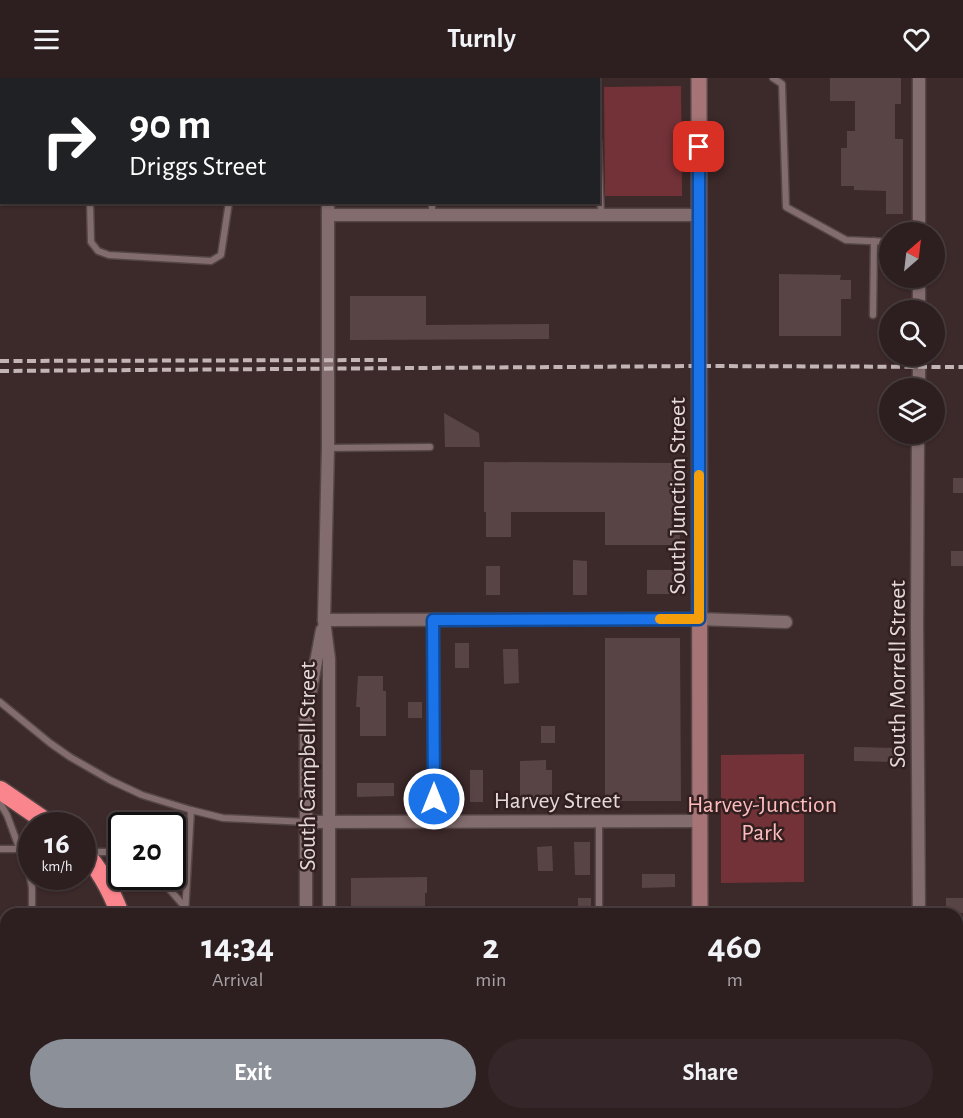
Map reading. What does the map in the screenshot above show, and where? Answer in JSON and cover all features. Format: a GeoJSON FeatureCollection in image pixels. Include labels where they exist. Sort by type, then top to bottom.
{"type":"FeatureCollection","features":[{"type":"Feature","properties":{"kind":"highway"},"geometry":{"type":"LineString","coordinates":[[0,790],[32,812]]}},
{"type":"Feature","properties":{"kind":"highway"},"geometry":{"type":"LineString","coordinates":[[96,867],[117,908]]}},
{"type":"Feature","properties":{"kind":"street","name":"South Junction Street"},"geometry":{"type":"LineString","coordinates":[[699,78],[700,908]]}},
{"type":"Feature","properties":{"kind":"street"},"geometry":{"type":"LineString","coordinates":[[919,78],[919,222]]}},
{"type":"Feature","properties":{"kind":"street"},"geometry":{"type":"LineString","coordinates":[[328,209],[699,215]]}},
{"type":"Feature","properties":{"kind":"street","name":"South Campbell Street"},"geometry":{"type":"LineString","coordinates":[[328,209],[328,448],[324,620],[329,658],[329,908]]}},
{"type":"Feature","properties":{"kind":"street","name":"South Morrell Street"},"geometry":{"type":"LineString","coordinates":[[918,444],[919,908]]}},
{"type":"Feature","properties":{"kind":"street"},"geometry":{"type":"LineString","coordinates":[[324,620],[699,619],[786,622]]}},
{"type":"Feature","properties":{"kind":"street","name":"South Campbell Street"},"geometry":{"type":"LineString","coordinates":[[306,908],[306,715],[324,620]]}},
{"type":"Feature","properties":{"kind":"street","name":"Harvey Street"},"geometry":{"type":"LineString","coordinates":[[306,822],[700,821]]}},
{"type":"Feature","properties":{"kind":"lane"},"geometry":{"type":"LineString","coordinates":[[773,78],[782,84],[786,207],[846,240],[879,242]]}},
{"type":"Feature","properties":{"kind":"lane"},"geometry":{"type":"LineString","coordinates":[[600,190],[601,215]]}},
{"type":"Feature","properties":{"kind":"lane"},"geometry":{"type":"LineString","coordinates":[[90,204],[92,242],[98,250],[109,255],[212,261],[221,255],[229,204]]}},
{"type":"Feature","properties":{"kind":"lane"},"geometry":{"type":"LineString","coordinates":[[873,315],[874,242]]}},
{"type":"Feature","properties":{"kind":"lane"},"geometry":{"type":"LineString","coordinates":[[328,448],[430,447]]}},
{"type":"Feature","properties":{"kind":"lane"},"geometry":{"type":"LineString","coordinates":[[433,620],[435,822]]}},
{"type":"Feature","properties":{"kind":"lane"},"geometry":{"type":"LineString","coordinates":[[0,702],[70,757],[142,795],[223,818],[306,822]]}},
{"type":"Feature","properties":{"kind":"lane"},"geometry":{"type":"LineString","coordinates":[[0,803],[18,842]]}},
{"type":"Feature","properties":{"kind":"lane"},"geometry":{"type":"LineString","coordinates":[[185,908],[191,810]]}},
{"type":"Feature","properties":{"kind":"lane"},"geometry":{"type":"LineString","coordinates":[[599,821],[599,908]]}},
{"type":"Feature","properties":{"kind":"lane"},"geometry":{"type":"LineString","coordinates":[[0,849],[18,849]]}},
{"type":"Feature","properties":{"kind":"lane"},"geometry":{"type":"LineString","coordinates":[[32,890],[32,908]]}},
{"type":"Feature","properties":{"kind":"lane"},"geometry":{"type":"LineString","coordinates":[[169,890],[183,908]]}},
{"type":"Feature","properties":{"kind":"green space"},"geometry":{"type":"Polygon","coordinates":[[[681,86],[682,196],[605,196],[604,87],[681,86]]]}},
{"type":"Feature","properties":{"kind":"green space","name":"Harvey-Junction Park"},"geometry":{"type":"Polygon","coordinates":[[[804,754],[804,882],[721,883],[721,755],[804,754]]]}},
{"type":"Feature","properties":{"kind":"building"},"geometry":{"type":"Polygon","coordinates":[[[830,78],[901,78],[901,104],[895,104],[895,139],[903,139],[903,214],[886,214],[886,191],[854,190],[854,186],[841,186],[841,148],[847,148],[847,131],[855,131],[855,101],[830,101],[830,78]]]}},
{"type":"Feature","properties":{"kind":"building"},"geometry":{"type":"Polygon","coordinates":[[[779,274],[841,275],[840,280],[851,280],[851,299],[841,299],[841,336],[779,336],[779,274]]]}},
{"type":"Feature","properties":{"kind":"building"},"geometry":{"type":"Polygon","coordinates":[[[350,296],[426,296],[426,325],[549,324],[549,339],[350,340],[350,296]]]}},
{"type":"Feature","properties":{"kind":"building"},"geometry":{"type":"Polygon","coordinates":[[[444,413],[479,433],[480,447],[445,447],[444,413]]]}},
{"type":"Feature","properties":{"kind":"building"},"geometry":{"type":"Polygon","coordinates":[[[484,462],[679,463],[680,545],[605,545],[605,512],[511,512],[511,537],[486,537],[484,462]]]}},
{"type":"Feature","properties":{"kind":"building"},"geometry":{"type":"Polygon","coordinates":[[[953,478],[963,478],[963,493],[953,493],[953,478]]]}},
{"type":"Feature","properties":{"kind":"building"},"geometry":{"type":"Polygon","coordinates":[[[951,551],[963,551],[963,566],[951,566],[951,551]]]}},
{"type":"Feature","properties":{"kind":"building"},"geometry":{"type":"Polygon","coordinates":[[[573,560],[587,561],[587,595],[573,595],[573,560]]]}},
{"type":"Feature","properties":{"kind":"building"},"geometry":{"type":"Polygon","coordinates":[[[486,566],[500,566],[500,595],[486,595],[486,566]]]}},
{"type":"Feature","properties":{"kind":"building"},"geometry":{"type":"Polygon","coordinates":[[[647,570],[679,570],[679,594],[647,594],[647,570]]]}},
{"type":"Feature","properties":{"kind":"building"},"geometry":{"type":"Polygon","coordinates":[[[605,638],[680,638],[681,801],[605,801],[605,638]]]}},
{"type":"Feature","properties":{"kind":"building"},"geometry":{"type":"Polygon","coordinates":[[[455,643],[469,643],[469,668],[455,668],[455,643]]]}},
{"type":"Feature","properties":{"kind":"building"},"geometry":{"type":"Polygon","coordinates":[[[503,649],[518,649],[519,683],[504,684],[503,649]]]}},
{"type":"Feature","properties":{"kind":"building"},"geometry":{"type":"Polygon","coordinates":[[[358,676],[383,676],[383,691],[386,691],[386,736],[360,736],[360,707],[356,707],[358,676]]]}},
{"type":"Feature","properties":{"kind":"building"},"geometry":{"type":"Polygon","coordinates":[[[408,702],[422,702],[422,718],[408,718],[408,702]]]}},
{"type":"Feature","properties":{"kind":"building"},"geometry":{"type":"Polygon","coordinates":[[[541,726],[555,726],[555,743],[541,743],[541,726]]]}},
{"type":"Feature","properties":{"kind":"building"},"geometry":{"type":"Polygon","coordinates":[[[854,747],[896,748],[896,762],[854,761],[854,747]]]}},
{"type":"Feature","properties":{"kind":"building"},"geometry":{"type":"Polygon","coordinates":[[[546,760],[546,770],[552,770],[552,800],[520,797],[520,761],[546,760]]]}},
{"type":"Feature","properties":{"kind":"building"},"geometry":{"type":"Polygon","coordinates":[[[470,770],[483,770],[483,802],[470,802],[470,770]]]}},
{"type":"Feature","properties":{"kind":"building"},"geometry":{"type":"Polygon","coordinates":[[[357,783],[394,783],[394,796],[357,797],[357,783]]]}},
{"type":"Feature","properties":{"kind":"building"},"geometry":{"type":"Polygon","coordinates":[[[574,842],[590,842],[590,875],[575,875],[574,842]]]}},
{"type":"Feature","properties":{"kind":"building"},"geometry":{"type":"Polygon","coordinates":[[[552,846],[553,871],[538,871],[537,847],[552,846]]]}},
{"type":"Feature","properties":{"kind":"building"},"geometry":{"type":"Polygon","coordinates":[[[642,874],[675,874],[675,887],[642,888],[642,874]]]}},
{"type":"Feature","properties":{"kind":"building"},"geometry":{"type":"Polygon","coordinates":[[[427,877],[425,908],[351,908],[351,878],[427,877]]]}},
{"type":"Feature","properties":{"kind":"building"},"geometry":{"type":"Polygon","coordinates":[[[578,898],[591,898],[591,908],[578,908],[578,898]]]}},
{"type":"Feature","properties":{"kind":"building"},"geometry":{"type":"Polygon","coordinates":[[[946,898],[963,898],[963,908],[946,908],[946,898]]]}},
{"type":"Feature","properties":{"kind":"railway"},"geometry":{"type":"LineString","coordinates":[[0,361],[387,360]]}},
{"type":"Feature","properties":{"kind":"railway"},"geometry":{"type":"LineString","coordinates":[[0,371],[699,366],[963,367]]}},
{"type":"Feature","properties":{"kind":"slow traffic"},"geometry":{"type":"LineString","coordinates":[[660,619],[699,619],[699,475]]}},
{"type":"Feature","properties":{"kind":"route"},"geometry":{"type":"LineString","coordinates":[[434,799],[433,620],[699,619],[699,147]]}}]}
